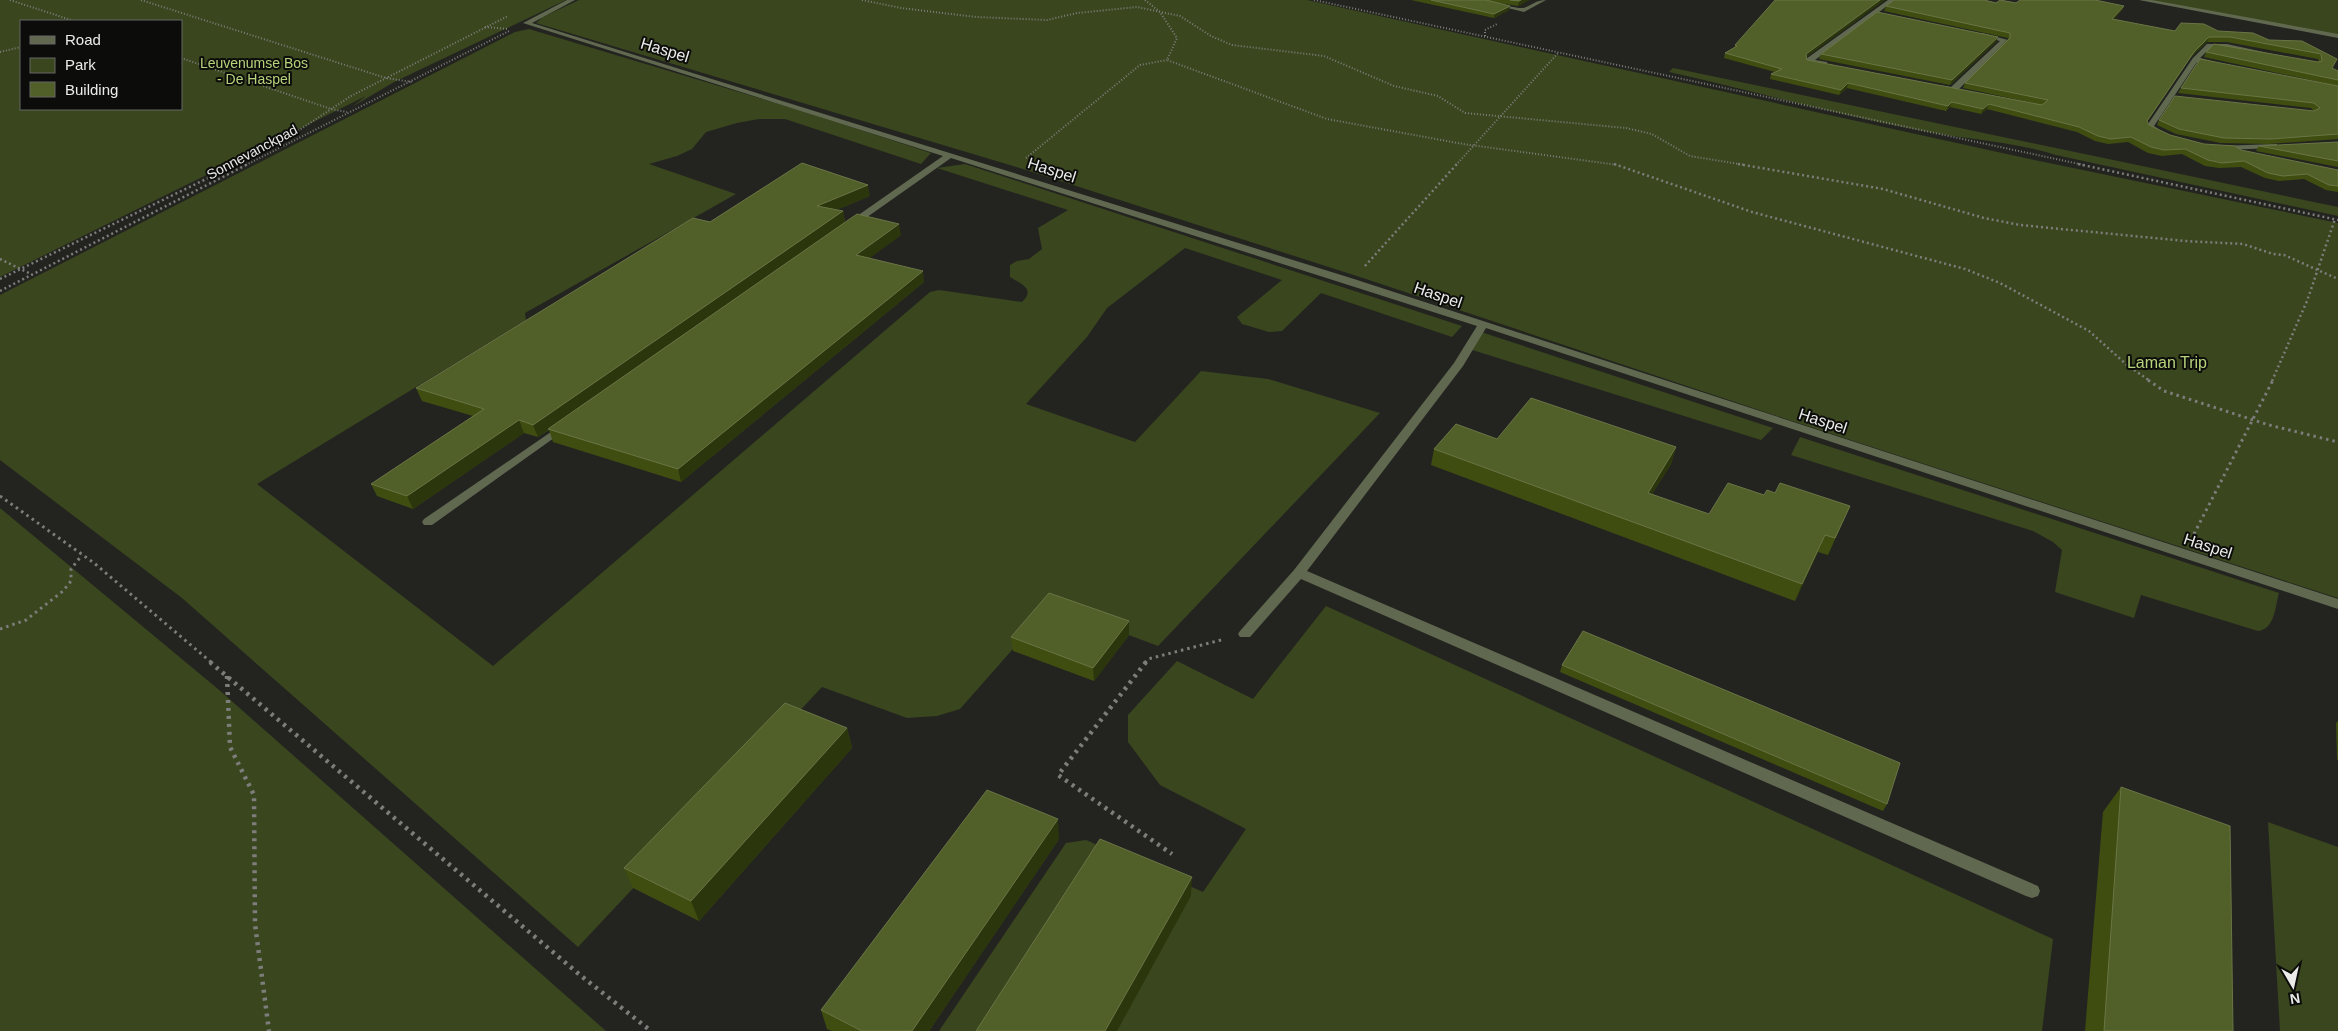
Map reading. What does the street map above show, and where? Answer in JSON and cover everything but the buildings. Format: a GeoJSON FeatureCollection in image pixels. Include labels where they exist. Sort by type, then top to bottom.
{"type":"FeatureCollection","features":[{"type":"Feature","properties":{"kind":"street","name":"Haspel"},"geometry":{"type":"LineString","coordinates":[[572,0],[526,23],[1009,172],[1351,281],[1482,326],[2338,604]]}},
{"type":"Feature","properties":{"kind":"street"},"geometry":{"type":"LineString","coordinates":[[1478,0],[1524,10],[1543,0]]}},
{"type":"Feature","properties":{"kind":"street"},"geometry":{"type":"LineString","coordinates":[[1828,64],[1809,61],[1892,0]]}},
{"type":"Feature","properties":{"kind":"street"},"geometry":{"type":"LineString","coordinates":[[2142,0],[2338,36]]}},
{"type":"Feature","properties":{"kind":"street"},"geometry":{"type":"LineString","coordinates":[[1874,13],[1884,15]]}},
{"type":"Feature","properties":{"kind":"street"},"geometry":{"type":"LineString","coordinates":[[1953,90],[2005,40],[1977,34]]}},
{"type":"Feature","properties":{"kind":"street"},"geometry":{"type":"LineString","coordinates":[[2175,139],[2159,134],[2150,127],[2195,60],[2209,45],[2228,46],[2286,57]]}},
{"type":"Feature","properties":{"kind":"street"},"geometry":{"type":"LineString","coordinates":[[2195,60],[2224,65]]}},
{"type":"Feature","properties":{"kind":"street"},"geometry":{"type":"LineString","coordinates":[[1934,86],[1962,92]]}},
{"type":"Feature","properties":{"kind":"street"},"geometry":{"type":"LineString","coordinates":[[2170,97],[2180,98]]}},
{"type":"Feature","properties":{"kind":"street"},"geometry":{"type":"LineString","coordinates":[[2265,157],[2214,147],[2278,146]]}},
{"type":"Feature","properties":{"kind":"street"},"geometry":{"type":"LineString","coordinates":[[844,229],[950,154]]}},
{"type":"Feature","properties":{"kind":"street"},"geometry":{"type":"LineString","coordinates":[[1244,634],[1299,573],[1459,364],[1482,326]]}},
{"type":"Feature","properties":{"kind":"street"},"geometry":{"type":"LineString","coordinates":[[428,522],[575,418]]}},
{"type":"Feature","properties":{"kind":"street"},"geometry":{"type":"LineString","coordinates":[[1299,573],[2032,891]]}},
{"type":"Feature","properties":{"kind":"path"},"geometry":{"type":"LineString","coordinates":[[10,0],[71,20]]}},
{"type":"Feature","properties":{"kind":"path"},"geometry":{"type":"LineString","coordinates":[[141,0],[386,78],[413,82]]}},
{"type":"Feature","properties":{"kind":"path"},"geometry":{"type":"LineString","coordinates":[[862,0],[900,8],[976,17],[1047,20],[1077,13],[1107,11],[1119,7],[1137,7],[1180,16],[1211,36],[1232,45],[1324,56],[1349,65],[1364,76],[1394,86],[1438,96],[1466,113],[1626,128],[1652,134],[1690,156],[1883,189],[1984,218],[2054,229],[2184,241],[2243,244],[2273,254],[2284,254],[2338,279]]}},
{"type":"Feature","properties":{"kind":"path"},"geometry":{"type":"LineString","coordinates":[[1145,0],[1160,12],[1177,38],[1167,60]]}},
{"type":"Feature","properties":{"kind":"path"},"geometry":{"type":"LineString","coordinates":[[1314,0],[2336,219],[2320,270],[2254,420],[2183,554]]}},
{"type":"Feature","properties":{"kind":"path","name":"Sonnevanckpad"},"geometry":{"type":"LineString","coordinates":[[0,279],[146,210],[281,142],[331,109],[484,27],[512,30],[0,291]]}},
{"type":"Feature","properties":{"kind":"path"},"geometry":{"type":"LineString","coordinates":[[0,52],[20,47]]}},
{"type":"Feature","properties":{"kind":"path"},"geometry":{"type":"LineString","coordinates":[[1351,281],[1559,52]]}},
{"type":"Feature","properties":{"kind":"path"},"geometry":{"type":"LineString","coordinates":[[182,58],[331,109],[348,112]]}},
{"type":"Feature","properties":{"kind":"path"},"geometry":{"type":"LineString","coordinates":[[1009,172],[1140,65],[1167,60],[1327,119],[1474,145],[1611,162],[1752,212],[1965,269],[2000,284],[2089,332],[2127,365],[2164,391],[2254,420],[2338,442]]}},
{"type":"Feature","properties":{"kind":"path"},"geometry":{"type":"LineString","coordinates":[[0,259],[32,274]]}},
{"type":"Feature","properties":{"kind":"path"},"geometry":{"type":"LineString","coordinates":[[0,496],[82,555],[580,975],[651,1031]]}},
{"type":"Feature","properties":{"kind":"path"},"geometry":{"type":"LineString","coordinates":[[0,629],[26,620],[64,590],[71,582],[71,569],[82,555]]}},
{"type":"Feature","properties":{"kind":"path"},"geometry":{"type":"LineString","coordinates":[[1172,854],[1058,775],[1148,659],[1244,634]]}},
{"type":"Feature","properties":{"kind":"path"},"geometry":{"type":"LineString","coordinates":[[227,676],[230,747],[254,795],[255,924],[269,1031]]}},
{"type":"Feature","properties":{"kind":"green space","name":"Leuvenumse Bos - De Haspel"},"geometry":{"type":"Polygon","coordinates":[[[0,0],[566,0],[394,82],[352,107],[366,96],[0,277],[0,0]]]}},
{"type":"Feature","properties":{"kind":"green space","name":"Laman Trip"},"geometry":{"type":"Polygon","coordinates":[[[579,0],[1307,0],[2025,158],[2338,223],[2338,598],[1789,420],[1363,278],[1023,169],[536,23],[543,17],[579,0]]]}},
{"type":"Feature","properties":{"kind":"green space"},"geometry":{"type":"Polygon","coordinates":[[[2150,0],[2338,0],[2338,35],[2150,0]]]}},
{"type":"Feature","properties":{"kind":"green space"},"geometry":{"type":"Polygon","coordinates":[[[529,29],[802,111],[931,153],[921,164],[785,119],[759,119],[706,132],[692,149],[677,156],[649,164],[736,194],[525,313],[526,320],[257,484],[493,666],[930,292],[939,290],[1022,302],[1028,294],[1027,290],[1010,277],[1010,265],[1017,261],[1029,259],[1042,249],[1038,228],[1068,210],[937,168],[965,164],[1462,326],[1452,337],[1321,293],[1282,331],[1269,332],[1242,324],[1237,317],[1282,280],[1185,248],[1107,308],[1087,337],[1026,404],[1135,442],[1201,371],[1268,379],[1380,413],[1158,646],[1051,606],[960,709],[937,716],[907,718],[822,687],[578,947],[182,598],[0,460],[0,295],[515,32],[529,29]]]}},
{"type":"Feature","properties":{"kind":"green space"},"geometry":{"type":"Polygon","coordinates":[[[1673,68],[2338,207],[2338,216],[2022,146],[1882,123],[1669,72],[1673,68]]]}},
{"type":"Feature","properties":{"kind":"green space"},"geometry":{"type":"Polygon","coordinates":[[[1481,332],[1773,428],[1761,440],[1466,348],[1481,332]]]}},
{"type":"Feature","properties":{"kind":"green space"},"geometry":{"type":"Polygon","coordinates":[[[1800,437],[2279,593],[2271,622],[2264,629],[2258,631],[2141,595],[2134,618],[2055,592],[2062,550],[2053,542],[2033,531],[1791,455],[1800,437]]]}},
{"type":"Feature","properties":{"kind":"green space"},"geometry":{"type":"Polygon","coordinates":[[[0,508],[218,689],[606,1031],[0,1031],[0,508]]]}},
{"type":"Feature","properties":{"kind":"green space"},"geometry":{"type":"Polygon","coordinates":[[[1326,606],[2053,939],[2042,1031],[939,1031],[1066,843],[1086,840],[1203,892],[1246,829],[1160,785],[1128,742],[1128,715],[1177,661],[1253,699],[1326,606]]]}},
{"type":"Feature","properties":{"kind":"green space"},"geometry":{"type":"Polygon","coordinates":[[[2268,822],[2338,847],[2338,1031],[2280,1031],[2268,822]]]}}]}
